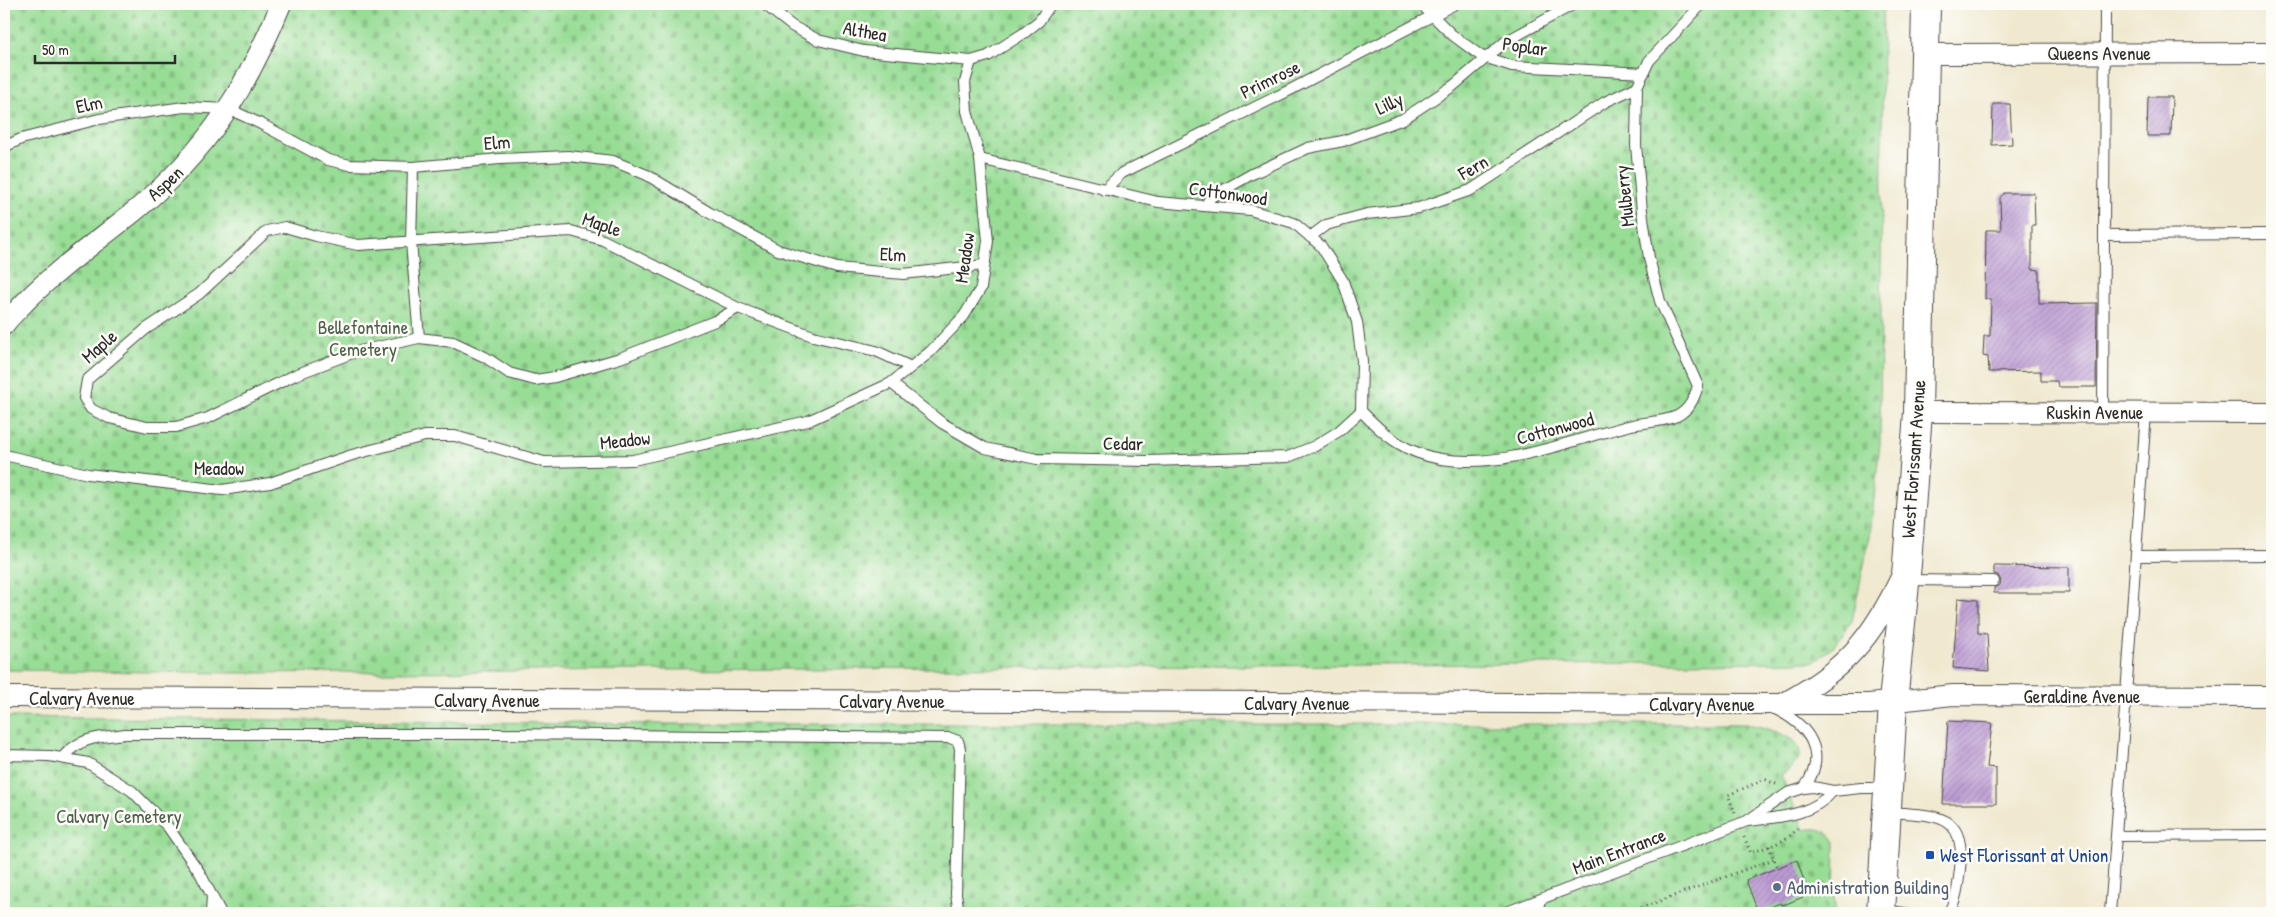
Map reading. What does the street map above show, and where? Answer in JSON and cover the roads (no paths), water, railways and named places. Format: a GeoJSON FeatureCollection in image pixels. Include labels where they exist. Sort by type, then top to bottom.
{"type":"FeatureCollection","features":[{"type":"Feature","properties":{"kind":"main road","name":"West Florissant Avenue"},"geometry":{"type":"LineString","coordinates":[[1889,912],[1887,800],[1893,702],[1906,572],[1918,412],[1926,4]]}},
{"type":"Feature","properties":{"kind":"street","name":"Aspen"},"geometry":{"type":"LineString","coordinates":[[4,325],[46,282],[172,179],[199,149],[229,109],[266,42],[281,4]]}},
{"type":"Feature","properties":{"kind":"street","name":"Queens Avenue"},"geometry":{"type":"LineString","coordinates":[[1925,54],[2272,53]]}},
{"type":"Feature","properties":{"kind":"street","name":"Ruskin Avenue"},"geometry":{"type":"LineString","coordinates":[[1918,412],[2272,412]]}},
{"type":"Feature","properties":{"kind":"street","name":"Calvary Avenue"},"geometry":{"type":"LineString","coordinates":[[1773,704],[1819,682],[1857,649],[1879,619],[1906,572]]}},
{"type":"Feature","properties":{"kind":"street","name":"Geraldine Avenue"},"geometry":{"type":"LineString","coordinates":[[1893,702],[1953,695],[2272,696]]}},
{"type":"Feature","properties":{"kind":"street","name":"Calvary Avenue"},"geometry":{"type":"LineString","coordinates":[[4,697],[1773,704],[1869,704],[1893,702]]}},
{"type":"Feature","properties":{"kind":"lane","name":"Althea"},"geometry":{"type":"LineString","coordinates":[[765,4],[792,26],[818,40],[864,51],[971,61]]}},
{"type":"Feature","properties":{"kind":"lane"},"geometry":{"type":"LineString","coordinates":[[971,61],[988,56],[1024,33],[1039,21],[1051,4]]}},
{"type":"Feature","properties":{"kind":"lane","name":"Poplar"},"geometry":{"type":"LineString","coordinates":[[1422,4],[1451,34],[1481,56],[1512,66],[1644,73]]}},
{"type":"Feature","properties":{"kind":"lane","name":"Primrose"},"geometry":{"type":"LineString","coordinates":[[1104,190],[1122,173],[1290,90],[1455,4]]}},
{"type":"Feature","properties":{"kind":"lane","name":"Lilly"},"geometry":{"type":"LineString","coordinates":[[1205,206],[1211,197],[1219,192],[1308,148],[1343,141],[1403,119],[1453,86],[1505,42],[1574,4]]}},
{"type":"Feature","properties":{"kind":"lane","name":"Mulberry"},"geometry":{"type":"LineString","coordinates":[[1695,398],[1698,386],[1660,301],[1648,258],[1636,145],[1637,87],[1649,60],[1702,4]]}},
{"type":"Feature","properties":{"kind":"lane"},"geometry":{"type":"LineString","coordinates":[[2103,412],[2105,4]]}},
{"type":"Feature","properties":{"kind":"lane","name":"Meadow"},"geometry":{"type":"LineString","coordinates":[[4,455],[88,474],[222,490],[270,483],[352,455],[425,436],[455,436],[544,462],[633,460],[808,421],[891,383],[930,352],[964,316],[980,288],[988,241],[980,158],[967,111],[965,82],[971,61]]}},
{"type":"Feature","properties":{"kind":"lane","name":"Fern"},"geometry":{"type":"LineString","coordinates":[[1310,237],[1326,225],[1367,214],[1419,208],[1471,190],[1605,102],[1637,87]]}},
{"type":"Feature","properties":{"kind":"lane","name":"Elm"},"geometry":{"type":"LineString","coordinates":[[4,147],[21,139],[99,118],[184,108],[229,109],[328,160],[350,165],[413,167],[500,159],[568,156],[613,161],[648,176],[778,250],[837,268],[903,274],[984,265]]}},
{"type":"Feature","properties":{"kind":"lane","name":"Cottonwood"},"geometry":{"type":"LineString","coordinates":[[980,158],[1158,202],[1259,212],[1294,223],[1321,246],[1343,281],[1357,322],[1362,361],[1361,411],[1383,434],[1411,450],[1441,459],[1474,461],[1503,459],[1633,425],[1676,417],[1688,408],[1695,398]]}},
{"type":"Feature","properties":{"kind":"lane"},"geometry":{"type":"LineString","coordinates":[[413,167],[411,242],[419,338]]}},
{"type":"Feature","properties":{"kind":"lane","name":"Maple"},"geometry":{"type":"LineString","coordinates":[[738,308],[715,321],[620,358],[556,377],[535,380],[508,374],[486,357],[453,342],[419,338],[354,352],[295,375],[208,418],[176,428],[147,427],[109,418],[91,409],[84,398],[87,380],[146,329],[199,294],[267,231],[285,226],[316,236],[358,245],[571,231],[603,240],[738,308],[813,336],[876,351],[911,367]]}},
{"type":"Feature","properties":{"kind":"lane"},"geometry":{"type":"LineString","coordinates":[[2104,235],[2272,234]]}},
{"type":"Feature","properties":{"kind":"lane","name":"Cedar"},"geometry":{"type":"LineString","coordinates":[[891,383],[942,423],[985,448],[1037,459],[1148,461],[1288,457],[1315,446],[1339,431],[1361,411]]}},
{"type":"Feature","properties":{"kind":"lane"},"geometry":{"type":"LineString","coordinates":[[2110,913],[2138,556],[2146,412]]}},
{"type":"Feature","properties":{"kind":"lane"},"geometry":{"type":"LineString","coordinates":[[2138,556],[2272,555]]}},
{"type":"Feature","properties":{"kind":"lane"},"geometry":{"type":"LineString","coordinates":[[1906,572],[1994,581]]}},
{"type":"Feature","properties":{"kind":"lane"},"geometry":{"type":"LineString","coordinates":[[1773,704],[1797,722],[1813,744],[1816,754],[1815,766],[1811,778],[1804,788]]}},
{"type":"Feature","properties":{"kind":"lane"},"geometry":{"type":"LineString","coordinates":[[62,758],[75,744],[96,737],[126,734],[496,734],[950,738],[958,741],[960,749],[956,894],[958,913]]}},
{"type":"Feature","properties":{"kind":"lane"},"geometry":{"type":"LineString","coordinates":[[4,755],[62,758],[88,763],[132,791],[168,827],[200,873],[222,913]]}},
{"type":"Feature","properties":{"kind":"lane","name":"Main Entrance"},"geometry":{"type":"LineString","coordinates":[[1504,913],[1747,821],[1788,793],[1813,787],[1833,791],[1861,788],[1887,800],[1950,823],[1958,833],[1962,851],[1955,902],[1948,913]]}},
{"type":"Feature","properties":{"kind":"lane","name":"Main Entrance"},"geometry":{"type":"LineString","coordinates":[[1747,821],[1777,818],[1814,808],[1825,801],[1833,791]]}},
{"type":"Feature","properties":{"kind":"lane"},"geometry":{"type":"LineString","coordinates":[[2116,836],[2272,835]]}},
{"type":"Feature","properties":{"kind":"lane"},"geometry":{"type":"LineString","coordinates":[[211,913],[212,896]]}},
{"type":"Feature","properties":{"kind":"lane"},"geometry":{"type":"LineString","coordinates":[[1537,913],[1540,900]]}},
{"type":"Feature","properties":{"kind":"place","name":"West Florissant at Union"},"geometry":{"type":"Point","coordinates":[1930,855]}},
{"type":"Feature","properties":{"kind":"place","name":"Administration Building"},"geometry":{"type":"Point","coordinates":[1777,887]}},
{"type":"Feature","properties":{"kind":"park label","name":"Bellefontaine Cemetery"},"geometry":{"type":"Point","coordinates":[363,338]}},
{"type":"Feature","properties":{"kind":"park label","name":"Calvary Cemetery"},"geometry":{"type":"Point","coordinates":[119,816]}}]}
